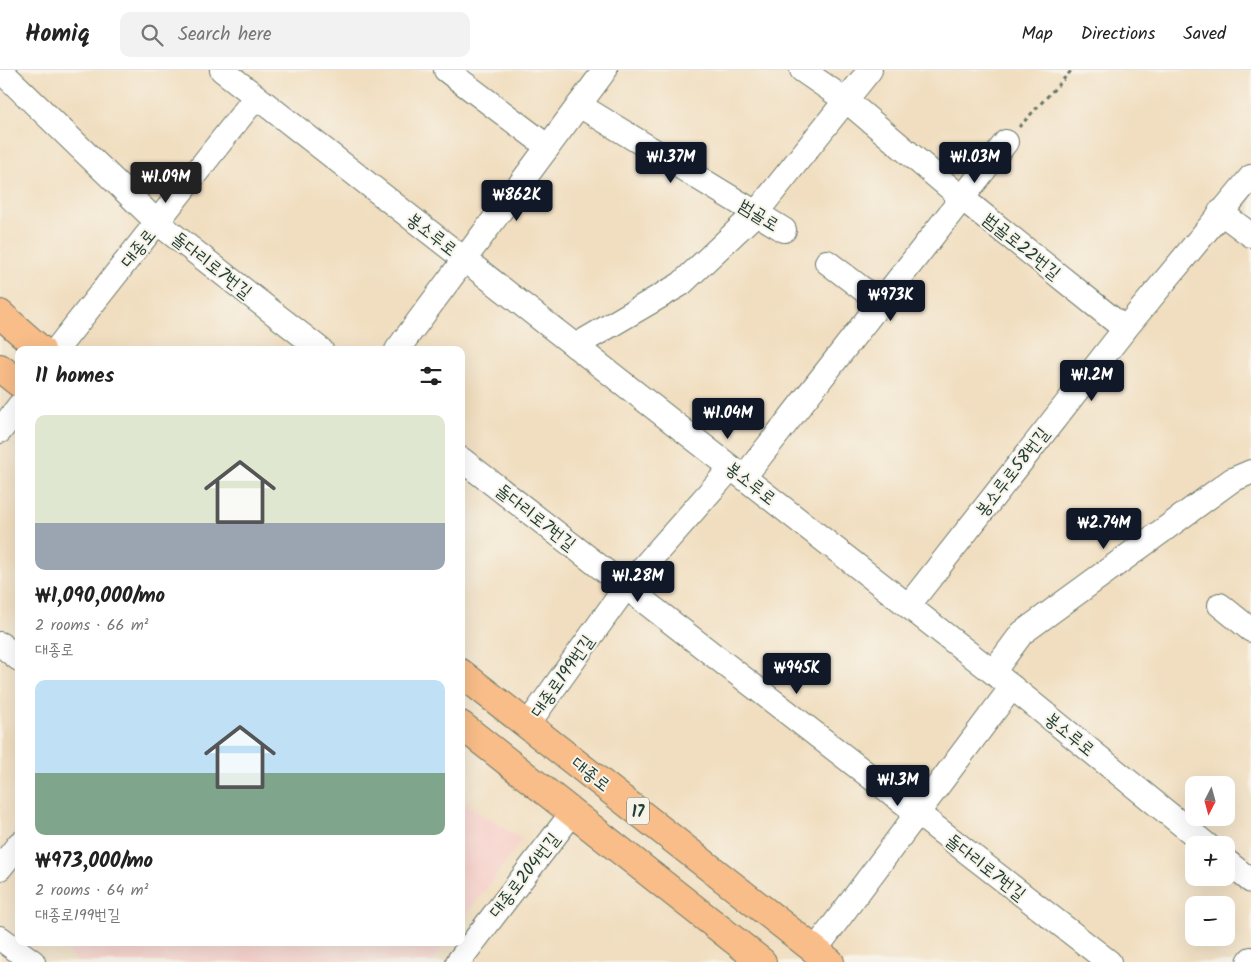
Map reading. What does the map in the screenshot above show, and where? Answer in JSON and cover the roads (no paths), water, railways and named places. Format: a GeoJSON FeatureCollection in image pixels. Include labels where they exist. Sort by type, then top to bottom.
{"type":"FeatureCollection","features":[{"type":"Feature","properties":{"kind":"main road"},"geometry":{"type":"LineString","coordinates":[[0,314],[36,346]]}},
{"type":"Feature","properties":{"kind":"main road"},"geometry":{"type":"LineString","coordinates":[[0,368],[15,380]]}},
{"type":"Feature","properties":{"kind":"main road","name":"대종로"},"geometry":{"type":"LineString","coordinates":[[465,676],[822,956]]}},
{"type":"Feature","properties":{"kind":"main road","name":"17"},"geometry":{"type":"LineString","coordinates":[[465,728],[762,962]]}},
{"type":"Feature","properties":{"kind":"street","name":"돌다리로7번길"},"geometry":{"type":"LineString","coordinates":[[0,70],[158,223],[316,346]]}},
{"type":"Feature","properties":{"kind":"street","name":"봉소루로"},"geometry":{"type":"LineString","coordinates":[[222,70],[993,672],[1196,836]]}},
{"type":"Feature","properties":{"kind":"street"},"geometry":{"type":"LineString","coordinates":[[446,70],[548,147]]}},
{"type":"Feature","properties":{"kind":"street"},"geometry":{"type":"LineString","coordinates":[[400,346],[605,70]]}},
{"type":"Feature","properties":{"kind":"street","name":"범골로22번길"},"geometry":{"type":"LineString","coordinates":[[802,70],[847,101],[962,198],[1126,329]]}},
{"type":"Feature","properties":{"kind":"street"},"geometry":{"type":"LineString","coordinates":[[575,346],[680,284],[756,213],[870,70]]}},
{"type":"Feature","properties":{"kind":"street","name":"대종로"},"geometry":{"type":"LineString","coordinates":[[59,346],[256,97]]}},
{"type":"Feature","properties":{"kind":"street","name":"범골로"},"geometry":{"type":"LineString","coordinates":[[579,105],[784,230]]}},
{"type":"Feature","properties":{"kind":"street","name":"대종로199번길"},"geometry":{"type":"LineString","coordinates":[[528,724],[626,587],[737,472],[881,303],[1006,142]]}},
{"type":"Feature","properties":{"kind":"street","name":"봉소루로58번길"},"geometry":{"type":"LineString","coordinates":[[908,606],[1126,329],[1220,212],[1251,177]]}},
{"type":"Feature","properties":{"kind":"street"},"geometry":{"type":"LineString","coordinates":[[1220,212],[1251,235]]}},
{"type":"Feature","properties":{"kind":"street"},"geometry":{"type":"LineString","coordinates":[[827,262],[881,303]]}},
{"type":"Feature","properties":{"kind":"street"},"geometry":{"type":"LineString","coordinates":[[0,431],[15,411]]}},
{"type":"Feature","properties":{"kind":"street","name":"돌다리로7번길"},"geometry":{"type":"LineString","coordinates":[[465,462],[1109,962]]}},
{"type":"Feature","properties":{"kind":"street"},"geometry":{"type":"LineString","coordinates":[[993,672],[1022,633],[1232,480],[1251,472]]}},
{"type":"Feature","properties":{"kind":"street"},"geometry":{"type":"LineString","coordinates":[[1220,605],[1251,630]]}},
{"type":"Feature","properties":{"kind":"street","name":"대종로"},"geometry":{"type":"LineString","coordinates":[[822,956],[918,813],[1012,687]]}},
{"type":"Feature","properties":{"kind":"street","name":"대종로204번길"},"geometry":{"type":"LineString","coordinates":[[458,962],[573,812]]}},
{"type":"Feature","properties":{"kind":"street"},"geometry":{"type":"LineString","coordinates":[[0,868],[15,849]]}},
{"type":"Feature","properties":{"kind":"street"},"geometry":{"type":"LineString","coordinates":[[1235,868],[1251,881]]}},
{"type":"Feature","properties":{"kind":"street"},"geometry":{"type":"LineString","coordinates":[[0,938],[32,962]]}},
{"type":"Feature","properties":{"kind":"street"},"geometry":{"type":"LineString","coordinates":[[1249,962],[1251,958]]}}]}
